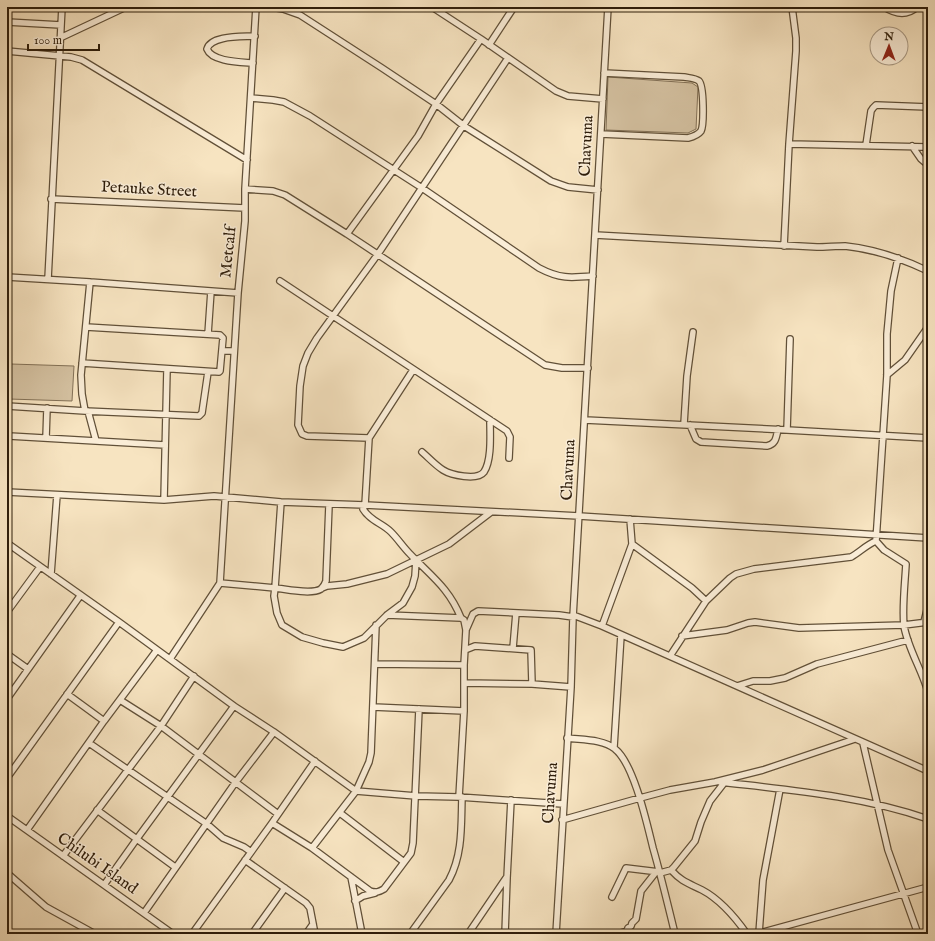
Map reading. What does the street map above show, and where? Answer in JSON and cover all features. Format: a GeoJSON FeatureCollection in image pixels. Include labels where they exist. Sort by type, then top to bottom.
{"type":"FeatureCollection","features":[{"type":"Feature","properties":{"kind":"street"},"geometry":{"type":"LineString","coordinates":[[48,280],[58,56],[62,7]]}},
{"type":"Feature","properties":{"kind":"street"},"geometry":{"type":"LineString","coordinates":[[60,38],[126,7]]}},
{"type":"Feature","properties":{"kind":"street","name":"Metcalf"},"geometry":{"type":"LineString","coordinates":[[7,277],[238,293],[245,208],[256,7]]}},
{"type":"Feature","properties":{"kind":"street"},"geometry":{"type":"LineString","coordinates":[[271,7],[283,9],[300,15],[436,104],[464,126],[558,185],[598,190]]}},
{"type":"Feature","properties":{"kind":"street"},"geometry":{"type":"LineString","coordinates":[[432,7],[556,91],[568,96],[603,99]]}},
{"type":"Feature","properties":{"kind":"street"},"geometry":{"type":"LineString","coordinates":[[489,45],[514,7]]}},
{"type":"Feature","properties":{"kind":"street","name":"Chavuma"},"geometry":{"type":"LineString","coordinates":[[556,934],[608,7]]}},
{"type":"Feature","properties":{"kind":"street"},"geometry":{"type":"LineString","coordinates":[[784,246],[788,144],[796,51],[792,7]]}},
{"type":"Feature","properties":{"kind":"street"},"geometry":{"type":"LineString","coordinates":[[884,7],[894,12],[904,13],[912,12],[917,7]]}},
{"type":"Feature","properties":{"kind":"street"},"geometry":{"type":"LineString","coordinates":[[7,22],[61,25]]}},
{"type":"Feature","properties":{"kind":"street"},"geometry":{"type":"LineString","coordinates":[[253,63],[219,58],[211,55],[207,49],[211,42],[217,40],[255,36]]}},
{"type":"Feature","properties":{"kind":"street"},"geometry":{"type":"LineString","coordinates":[[347,234],[418,136],[436,104],[481,39]]}},
{"type":"Feature","properties":{"kind":"street"},"geometry":{"type":"LineString","coordinates":[[7,51],[71,56],[82,60],[247,160]]}},
{"type":"Feature","properties":{"kind":"street"},"geometry":{"type":"LineString","coordinates":[[369,438],[307,436],[302,434],[298,425],[300,386],[303,366],[308,353],[317,338],[378,254],[508,58]]}},
{"type":"Feature","properties":{"kind":"street"},"geometry":{"type":"LineString","coordinates":[[601,134],[688,138],[695,136],[700,132],[703,126],[702,90],[699,82],[695,79],[684,77],[604,73]]}},
{"type":"Feature","properties":{"kind":"street"},"geometry":{"type":"LineString","coordinates":[[251,98],[284,102],[294,106],[422,188],[539,268],[562,277],[593,276]]}},
{"type":"Feature","properties":{"kind":"street"},"geometry":{"type":"LineString","coordinates":[[866,145],[871,111],[876,105],[928,107]]}},
{"type":"Feature","properties":{"kind":"street"},"geometry":{"type":"LineString","coordinates":[[788,144],[928,147]]}},
{"type":"Feature","properties":{"kind":"street"},"geometry":{"type":"LineString","coordinates":[[912,146],[921,159],[928,165]]}},
{"type":"Feature","properties":{"kind":"street"},"geometry":{"type":"LineString","coordinates":[[246,189],[273,191],[285,195],[378,254],[545,365],[562,368],[588,368]]}},
{"type":"Feature","properties":{"kind":"street","name":"Petauke Street"},"geometry":{"type":"LineString","coordinates":[[51,199],[245,208]]}},
{"type":"Feature","properties":{"kind":"street"},"geometry":{"type":"LineString","coordinates":[[595,235],[784,246],[845,246],[898,258],[928,270]]}},
{"type":"Feature","properties":{"kind":"street"},"geometry":{"type":"LineString","coordinates":[[898,258],[890,298],[887,334],[887,375],[876,538],[884,550],[906,564],[904,625],[908,640],[928,692]]}},
{"type":"Feature","properties":{"kind":"street"},"geometry":{"type":"LineString","coordinates":[[280,281],[509,434],[509,458]]}},
{"type":"Feature","properties":{"kind":"street"},"geometry":{"type":"LineString","coordinates":[[90,282],[80,385],[96,441]]}},
{"type":"Feature","properties":{"kind":"street"},"geometry":{"type":"LineString","coordinates":[[208,334],[211,291]]}},
{"type":"Feature","properties":{"kind":"street"},"geometry":{"type":"LineString","coordinates":[[170,659],[220,583],[238,293]]}},
{"type":"Feature","properties":{"kind":"street"},"geometry":{"type":"LineString","coordinates":[[82,363],[208,372],[220,371],[222,336],[86,326]]}},
{"type":"Feature","properties":{"kind":"street"},"geometry":{"type":"LineString","coordinates":[[887,375],[905,360],[928,327]]}},
{"type":"Feature","properties":{"kind":"street"},"geometry":{"type":"LineString","coordinates":[[684,424],[687,376],[693,332]]}},
{"type":"Feature","properties":{"kind":"street"},"geometry":{"type":"LineString","coordinates":[[787,430],[790,339]]}},
{"type":"Feature","properties":{"kind":"street"},"geometry":{"type":"LineString","coordinates":[[222,351],[234,351]]}},
{"type":"Feature","properties":{"kind":"street"},"geometry":{"type":"LineString","coordinates":[[164,500],[167,369]]}},
{"type":"Feature","properties":{"kind":"street"},"geometry":{"type":"LineString","coordinates":[[410,934],[449,880],[458,860],[460,846],[460,797],[466,630],[464,620],[461,618],[456,604],[444,587],[416,560],[391,532],[367,516],[363,509],[365,505],[369,438],[413,370]]}},
{"type":"Feature","properties":{"kind":"street"},"geometry":{"type":"LineString","coordinates":[[7,406],[166,415],[201,415],[206,397],[208,372]]}},
{"type":"Feature","properties":{"kind":"street"},"geometry":{"type":"LineString","coordinates":[[46,438],[47,408]]}},
{"type":"Feature","properties":{"kind":"street"},"geometry":{"type":"LineString","coordinates":[[422,452],[438,466],[450,473],[470,477],[480,475],[486,467],[489,456],[490,420]]}},
{"type":"Feature","properties":{"kind":"street"},"geometry":{"type":"LineString","coordinates":[[585,420],[928,438]]}},
{"type":"Feature","properties":{"kind":"street"},"geometry":{"type":"LineString","coordinates":[[690,425],[696,439],[701,442],[767,446],[772,445],[776,441],[778,429]]}},
{"type":"Feature","properties":{"kind":"street"},"geometry":{"type":"LineString","coordinates":[[7,434],[9,436],[165,446]]}},
{"type":"Feature","properties":{"kind":"street"},"geometry":{"type":"LineString","coordinates":[[7,492],[164,500],[214,496],[329,505],[365,505],[580,516],[876,538],[928,538]]}},
{"type":"Feature","properties":{"kind":"street"},"geometry":{"type":"LineString","coordinates":[[52,574],[57,495]]}},
{"type":"Feature","properties":{"kind":"street"},"geometry":{"type":"LineString","coordinates":[[281,502],[274,596],[277,613],[282,625],[302,637],[343,647],[364,638],[387,615],[403,603],[412,587],[415,576],[416,560]]}},
{"type":"Feature","properties":{"kind":"street"},"geometry":{"type":"LineString","coordinates":[[322,588],[326,581],[329,505]]}},
{"type":"Feature","properties":{"kind":"street"},"geometry":{"type":"LineString","coordinates":[[220,583],[309,591],[387,574],[449,544],[491,512]]}},
{"type":"Feature","properties":{"kind":"street"},"geometry":{"type":"LineString","coordinates":[[602,626],[632,544],[630,520]]}},
{"type":"Feature","properties":{"kind":"street"},"geometry":{"type":"LineString","coordinates":[[670,656],[706,601],[730,578],[744,571],[798,562],[851,557],[876,538]]}},
{"type":"Feature","properties":{"kind":"street"},"geometry":{"type":"LineString","coordinates":[[7,543],[234,706],[274,732],[356,791],[416,796],[460,797],[563,804]]}},
{"type":"Feature","properties":{"kind":"street"},"geometry":{"type":"LineString","coordinates":[[632,544],[692,588],[706,601]]}},
{"type":"Feature","properties":{"kind":"street"},"geometry":{"type":"LineString","coordinates":[[7,612],[40,567]]}},
{"type":"Feature","properties":{"kind":"street"},"geometry":{"type":"LineString","coordinates":[[7,699],[80,596]]}},
{"type":"Feature","properties":{"kind":"street"},"geometry":{"type":"LineString","coordinates":[[682,636],[727,630],[755,622],[799,628],[904,625],[926,622],[928,606]]}},
{"type":"Feature","properties":{"kind":"street"},"geometry":{"type":"LineString","coordinates":[[466,630],[473,614],[478,611],[573,616],[602,626],[928,771]]}},
{"type":"Feature","properties":{"kind":"street"},"geometry":{"type":"LineString","coordinates":[[513,648],[516,613]]}},
{"type":"Feature","properties":{"kind":"street"},"geometry":{"type":"LineString","coordinates":[[387,615],[461,618]]}},
{"type":"Feature","properties":{"kind":"street"},"geometry":{"type":"LineString","coordinates":[[7,778],[119,622]]}},
{"type":"Feature","properties":{"kind":"street"},"geometry":{"type":"LineString","coordinates":[[312,848],[356,791],[369,762],[376,626]]}},
{"type":"Feature","properties":{"kind":"street"},"geometry":{"type":"LineString","coordinates":[[614,747],[621,635]]}},
{"type":"Feature","properties":{"kind":"street"},"geometry":{"type":"LineString","coordinates":[[737,686],[753,681],[770,681],[785,678],[817,664],[908,640]]}},
{"type":"Feature","properties":{"kind":"street"},"geometry":{"type":"LineString","coordinates":[[465,650],[475,646],[531,650],[532,684]]}},
{"type":"Feature","properties":{"kind":"street"},"geometry":{"type":"LineString","coordinates":[[27,830],[104,721],[157,650]]}},
{"type":"Feature","properties":{"kind":"street"},"geometry":{"type":"LineString","coordinates":[[7,654],[28,669]]}},
{"type":"Feature","properties":{"kind":"street"},"geometry":{"type":"LineString","coordinates":[[375,664],[464,665]]}},
{"type":"Feature","properties":{"kind":"street"},"geometry":{"type":"LineString","coordinates":[[63,856],[161,726],[194,676]]}},
{"type":"Feature","properties":{"kind":"street"},"geometry":{"type":"LineString","coordinates":[[464,683],[532,684],[571,687]]}},
{"type":"Feature","properties":{"kind":"street"},"geometry":{"type":"LineString","coordinates":[[67,694],[104,721]]}},
{"type":"Feature","properties":{"kind":"street"},"geometry":{"type":"LineString","coordinates":[[120,700],[161,726],[278,814]]}},
{"type":"Feature","properties":{"kind":"street"},"geometry":{"type":"LineString","coordinates":[[104,885],[234,706]]}},
{"type":"Feature","properties":{"kind":"street"},"geometry":{"type":"LineString","coordinates":[[373,707],[464,711]]}},
{"type":"Feature","properties":{"kind":"street"},"geometry":{"type":"LineString","coordinates":[[355,901],[363,896],[384,889],[411,853],[416,796],[419,709]]}},
{"type":"Feature","properties":{"kind":"street"},"geometry":{"type":"LineString","coordinates":[[144,913],[235,783],[274,732]]}},
{"type":"Feature","properties":{"kind":"street"},"geometry":{"type":"LineString","coordinates":[[567,738],[596,741],[614,747],[624,760],[640,798],[675,934]]}},
{"type":"Feature","properties":{"kind":"street"},"geometry":{"type":"LineString","coordinates":[[562,820],[670,790],[715,782],[763,770],[855,739]]}},
{"type":"Feature","properties":{"kind":"street"},"geometry":{"type":"LineString","coordinates":[[89,743],[207,824],[223,838],[244,847],[251,852]]}},
{"type":"Feature","properties":{"kind":"street"},"geometry":{"type":"LineString","coordinates":[[863,743],[888,850],[918,934]]}},
{"type":"Feature","properties":{"kind":"street"},"geometry":{"type":"LineString","coordinates":[[192,934],[315,761]]}},
{"type":"Feature","properties":{"kind":"street"},"geometry":{"type":"LineString","coordinates":[[715,782],[780,789],[877,804],[928,819]]}},
{"type":"Feature","properties":{"kind":"street"},"geometry":{"type":"LineString","coordinates":[[612,897],[626,868],[659,872],[671,870],[679,863],[695,841],[710,801],[724,783]]}},
{"type":"Feature","properties":{"kind":"street"},"geometry":{"type":"LineString","coordinates":[[780,789],[763,880],[758,934],[904,895],[928,887]]}},
{"type":"Feature","properties":{"kind":"street"},"geometry":{"type":"LineString","coordinates":[[505,934],[511,800]]}},
{"type":"Feature","properties":{"kind":"street"},"geometry":{"type":"LineString","coordinates":[[97,810],[136,840],[175,867]]}},
{"type":"Feature","properties":{"kind":"street"},"geometry":{"type":"LineString","coordinates":[[340,813],[404,862]]}},
{"type":"Feature","properties":{"kind":"street","name":"Chilubi Island"},"geometry":{"type":"LineString","coordinates":[[7,816],[173,934]]}},
{"type":"Feature","properties":{"kind":"street"},"geometry":{"type":"LineString","coordinates":[[272,823],[312,848],[370,892],[375,893]]}},
{"type":"Feature","properties":{"kind":"street"},"geometry":{"type":"LineString","coordinates":[[245,860],[306,903],[310,908],[315,934]]}},
{"type":"Feature","properties":{"kind":"street"},"geometry":{"type":"LineString","coordinates":[[671,870],[684,882],[703,890],[725,907],[737,919],[747,934]]}},
{"type":"Feature","properties":{"kind":"street"},"geometry":{"type":"LineString","coordinates":[[617,934],[627,931],[635,921],[641,891],[659,872]]}},
{"type":"Feature","properties":{"kind":"street"},"geometry":{"type":"LineString","coordinates":[[7,873],[46,907],[94,934]]}},
{"type":"Feature","properties":{"kind":"street"},"geometry":{"type":"LineString","coordinates":[[351,877],[362,934]]}},
{"type":"Feature","properties":{"kind":"street"},"geometry":{"type":"LineString","coordinates":[[468,934],[507,878]]}},
{"type":"Feature","properties":{"kind":"street"},"geometry":{"type":"LineString","coordinates":[[252,934],[285,888]]}},
{"type":"Feature","properties":{"kind":"street"},"geometry":{"type":"LineString","coordinates":[[306,934],[313,924]]}},
{"type":"Feature","properties":{"kind":"shaded area"},"geometry":{"type":"Polygon","coordinates":[[[608,77],[692,83],[698,87],[696,129],[688,133],[606,130],[608,77]]]}},
{"type":"Feature","properties":{"kind":"shaded area"},"geometry":{"type":"Polygon","coordinates":[[[11,364],[74,366],[72,401],[9,399],[11,364]]]}}]}
